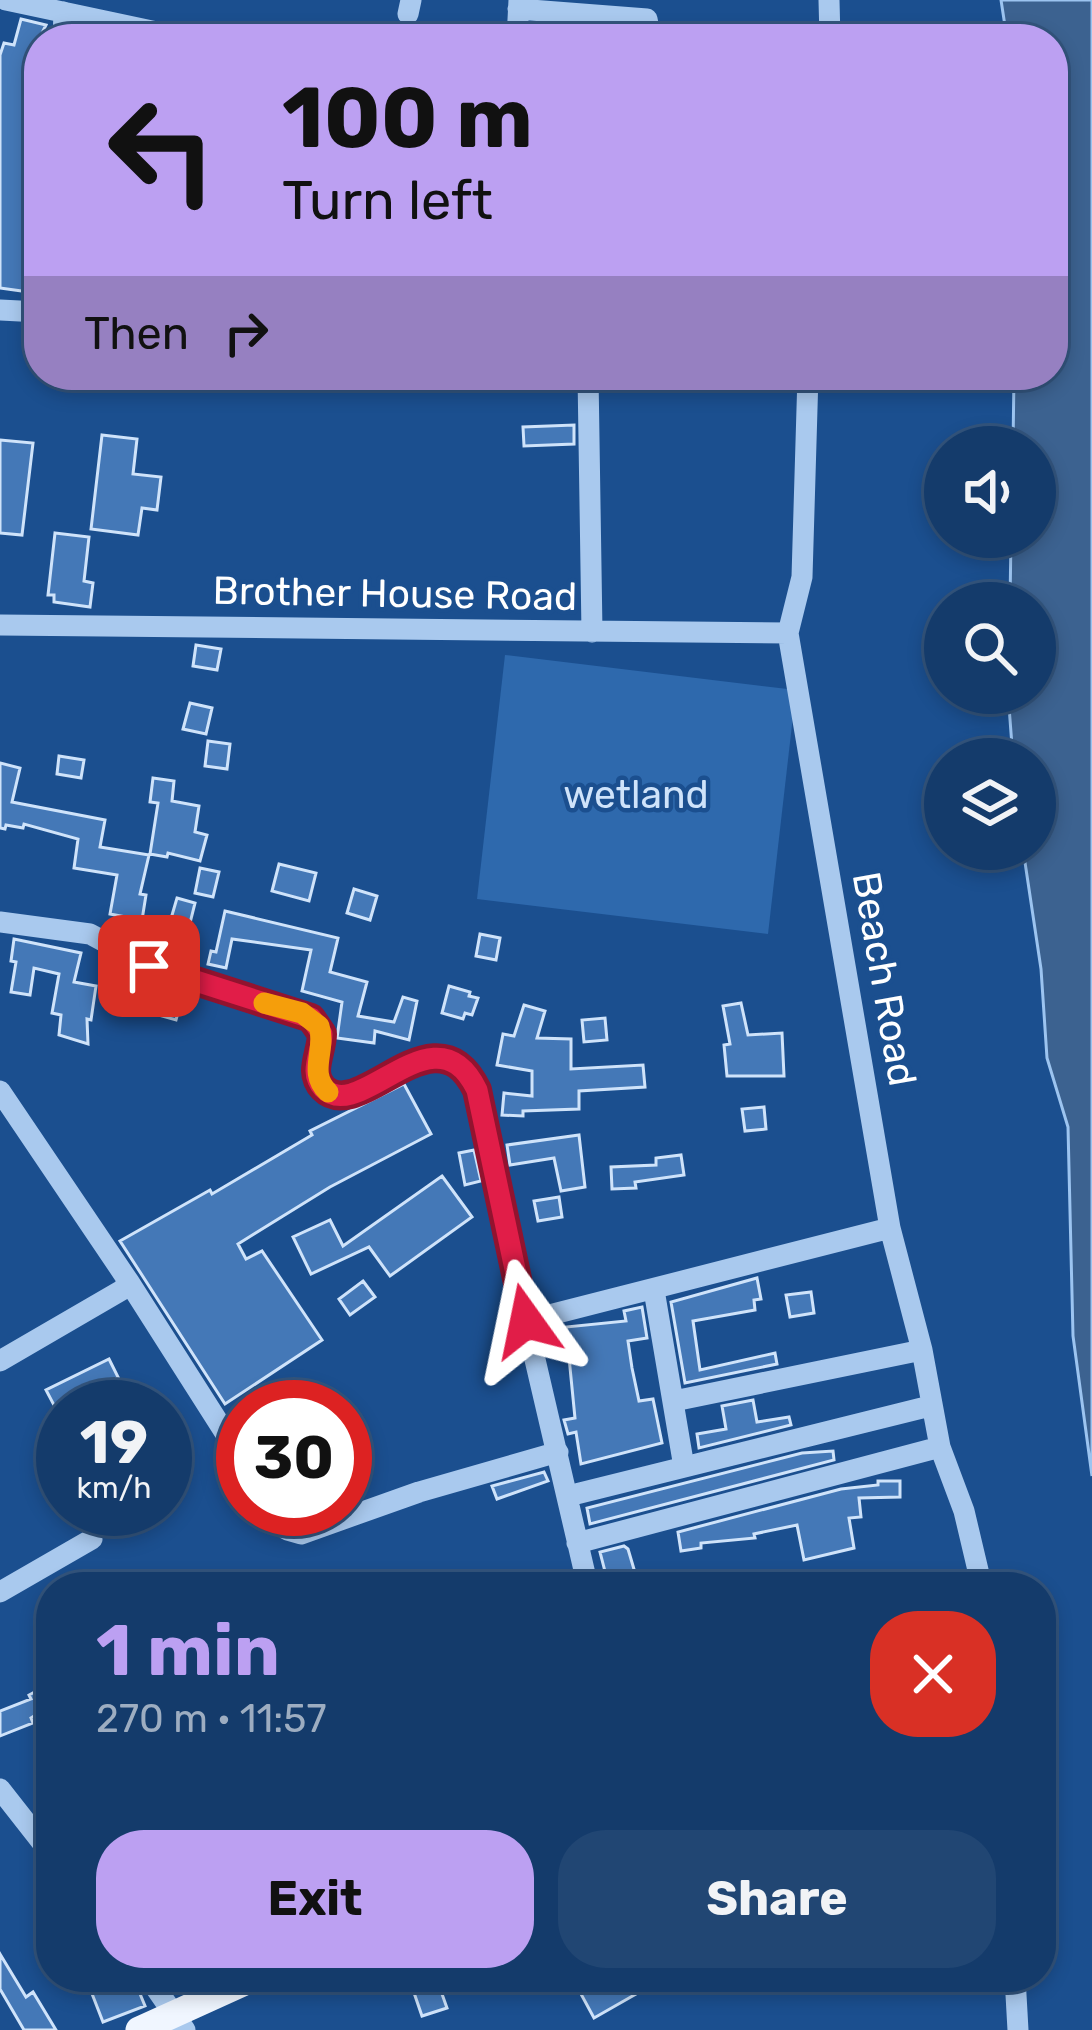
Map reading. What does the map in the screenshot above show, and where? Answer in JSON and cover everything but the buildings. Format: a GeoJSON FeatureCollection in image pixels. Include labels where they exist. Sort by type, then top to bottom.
{"type":"FeatureCollection","features":[{"type":"Feature","properties":{"kind":"main road"},"geometry":{"type":"LineString","coordinates":[[140,2030],[180,2021],[230,1992]]}},
{"type":"Feature","properties":{"kind":"street"},"geometry":{"type":"LineString","coordinates":[[2,2],[122,24]]}},
{"type":"Feature","properties":{"kind":"street"},"geometry":{"type":"LineString","coordinates":[[519,4],[647,20],[648,24]]}},
{"type":"Feature","properties":{"kind":"street"},"geometry":{"type":"LineString","coordinates":[[64,11],[64,24]]}},
{"type":"Feature","properties":{"kind":"street"},"geometry":{"type":"LineString","coordinates":[[588,390],[592,632]]}},
{"type":"Feature","properties":{"kind":"street","name":"Beach Road"},"geometry":{"type":"LineString","coordinates":[[808,390],[802,577],[788,633],[890,1228],[922,1350],[940,1447],[964,1511],[978,1572]]}},
{"type":"Feature","properties":{"kind":"street","name":"Brother House Road"},"geometry":{"type":"LineString","coordinates":[[0,625],[788,633]]}},
{"type":"Feature","properties":{"kind":"street"},"geometry":{"type":"LineString","coordinates":[[0,922],[90,934],[159,971],[311,1018],[322,1034],[317,1079],[335,1096],[356,1092],[425,1058],[458,1065],[477,1090],[585,1572]]}},
{"type":"Feature","properties":{"kind":"street"},"geometry":{"type":"LineString","coordinates":[[0,1091],[216,1419]]}},
{"type":"Feature","properties":{"kind":"street"},"geometry":{"type":"LineString","coordinates":[[526,1321],[890,1228]]}},
{"type":"Feature","properties":{"kind":"street"},"geometry":{"type":"LineString","coordinates":[[0,1361],[122,1291],[129,1282]]}},
{"type":"Feature","properties":{"kind":"street"},"geometry":{"type":"LineString","coordinates":[[654,1290],[684,1467]]}},
{"type":"Feature","properties":{"kind":"street"},"geometry":{"type":"LineString","coordinates":[[674,1400],[922,1350]]}},
{"type":"Feature","properties":{"kind":"street"},"geometry":{"type":"LineString","coordinates":[[568,1496],[930,1406]]}},
{"type":"Feature","properties":{"kind":"street"},"geometry":{"type":"LineString","coordinates":[[578,1543],[940,1447]]}},
{"type":"Feature","properties":{"kind":"street"},"geometry":{"type":"LineString","coordinates":[[372,1509],[558,1452]]}},
{"type":"Feature","properties":{"kind":"street"},"geometry":{"type":"LineString","coordinates":[[0,1592],[92,1539]]}},
{"type":"Feature","properties":{"kind":"street"},"geometry":{"type":"LineString","coordinates":[[0,1789],[36,1835]]}},
{"type":"Feature","properties":{"kind":"street"},"geometry":{"type":"LineString","coordinates":[[159,1992],[180,2021]]}},
{"type":"Feature","properties":{"kind":"street"},"geometry":{"type":"LineString","coordinates":[[1017,1992],[1018,2030]]}},
{"type":"Feature","properties":{"kind":"green space","name":"wetland"},"geometry":{"type":"Polygon","coordinates":[[[505,655],[796,690],[768,934],[477,899],[505,655]]]}},
{"type":"Feature","properties":{"kind":"shaded area"},"geometry":{"type":"Polygon","coordinates":[[[1001,0],[1092,0],[1092,1476],[1073,1336],[1068,1127],[1047,1058],[1041,969],[1026,870],[1056,870],[1056,738],[1011,738],[1010,714],[1056,714],[1056,582],[1010,582],[1011,558],[1056,558],[1056,426],[1013,426],[1014,390],[1068,390],[1068,24],[1005,24],[1001,0]]]}},
{"type":"Feature","properties":{"kind":"slow traffic"},"geometry":{"type":"LineString","coordinates":[[264,1003],[302,1013],[319,1026],[322,1042],[317,1079],[328,1092]]}},
{"type":"Feature","properties":{"kind":"route"},"geometry":{"type":"LineString","coordinates":[[149,966],[311,1018],[322,1034],[317,1079],[335,1096],[356,1092],[425,1058],[458,1065],[471,1077],[526,1321]]}}]}
